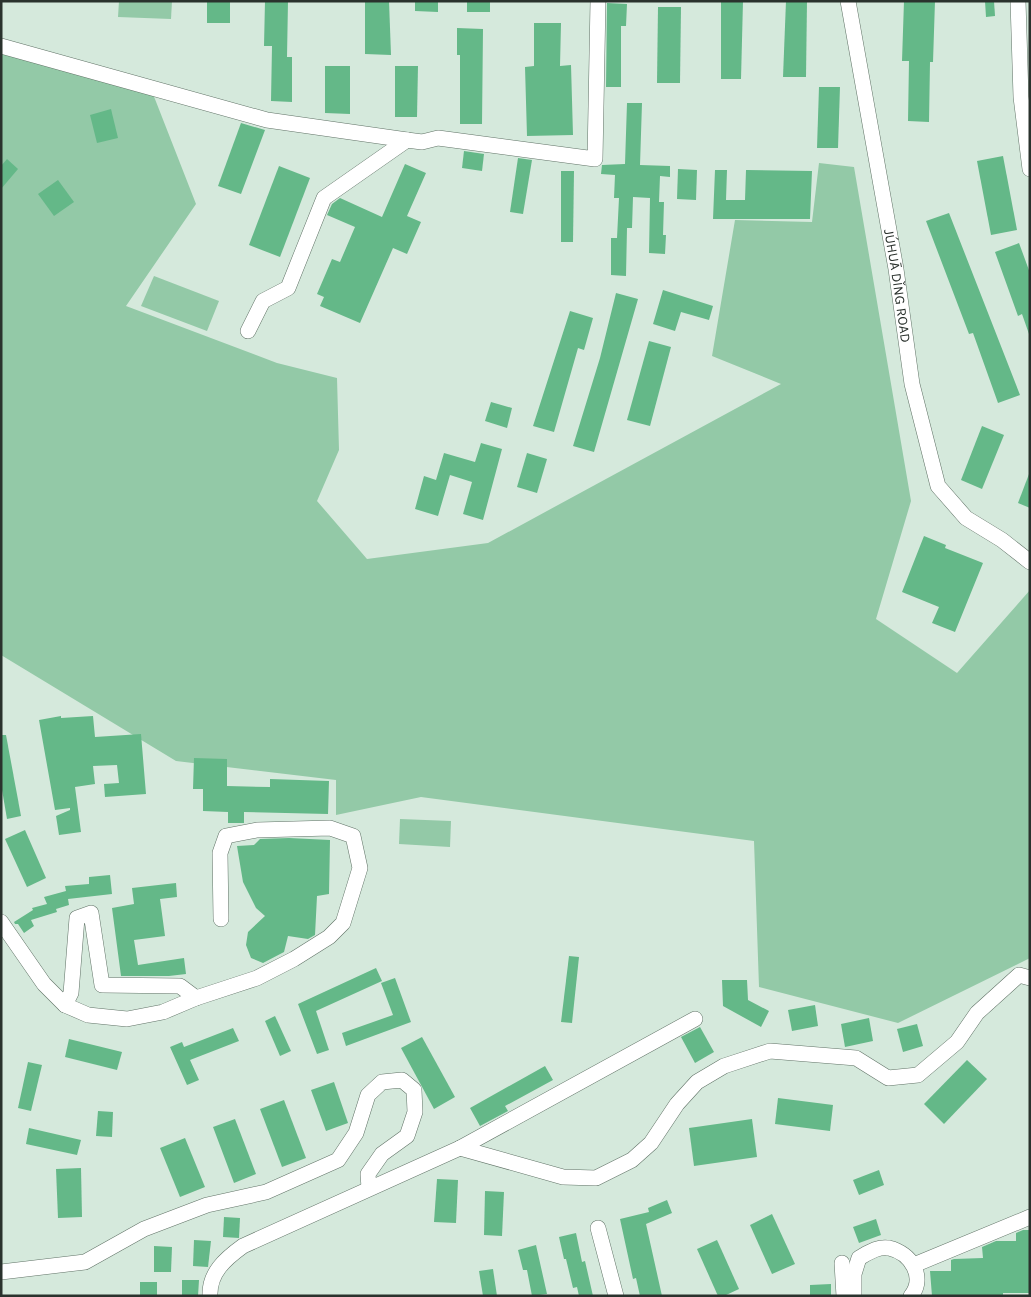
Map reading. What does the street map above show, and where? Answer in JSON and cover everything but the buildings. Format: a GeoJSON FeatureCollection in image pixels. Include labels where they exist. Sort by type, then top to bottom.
{"type":"FeatureCollection","features":[{"type":"Feature","properties":{"kind":"street"},"geometry":{"type":"LineString","coordinates":[[1,46],[268,120],[422,142],[438,138],[594,159],[598,1]]}},
{"type":"Feature","properties":{"kind":"street","name":"JÚHUĀ DǏNG ROAD"},"geometry":{"type":"LineString","coordinates":[[848,1],[896,269],[912,384],[938,486],[966,518],[1002,540]]}},
{"type":"Feature","properties":{"kind":"street"},"geometry":{"type":"LineString","coordinates":[[1018,1],[1030,169]]}},
{"type":"Feature","properties":{"kind":"street"},"geometry":{"type":"LineString","coordinates":[[248,331],[263,301],[288,288],[324,198],[407,140]]}},
{"type":"Feature","properties":{"kind":"street"},"geometry":{"type":"LineString","coordinates":[[1002,540],[1030,548]]}},
{"type":"Feature","properties":{"kind":"street"},"geometry":{"type":"LineString","coordinates":[[1002,540],[1030,562]]}},
{"type":"Feature","properties":{"kind":"street"},"geometry":{"type":"LineString","coordinates":[[1,922],[44,984],[65,1005],[88,1015],[127,1019],[164,1012],[196,998],[257,978],[294,959],[330,937],[343,924],[360,868],[353,836],[330,828],[257,830],[226,836],[220,853],[221,919]]}},
{"type":"Feature","properties":{"kind":"street"},"geometry":{"type":"LineString","coordinates":[[65,1005],[71,993],[77,918],[91,913],[102,985],[180,986],[196,998]]}},
{"type":"Feature","properties":{"kind":"street"},"geometry":{"type":"LineString","coordinates":[[460,1148],[563,1177],[596,1178],[632,1160],[651,1143],[677,1104],[697,1082],[724,1066],[770,1051],[856,1058],[888,1078],[918,1075],[957,1042],[977,1013],[1020,975],[1030,978]]}},
{"type":"Feature","properties":{"kind":"street"},"geometry":{"type":"LineString","coordinates":[[210,1296],[209,1286],[223,1260],[243,1246],[460,1148],[695,1019]]}},
{"type":"Feature","properties":{"kind":"street"},"geometry":{"type":"LineString","coordinates":[[1,1272],[86,1262],[144,1229],[207,1205],[266,1192],[338,1160],[356,1134],[368,1095],[382,1082],[402,1080],[414,1090],[415,1112],[407,1136],[382,1154],[368,1174],[369,1188]]}},
{"type":"Feature","properties":{"kind":"street"},"geometry":{"type":"LineString","coordinates":[[914,1265],[1030,1217]]}},
{"type":"Feature","properties":{"kind":"street"},"geometry":{"type":"LineString","coordinates":[[598,1228],[616,1296]]}},
{"type":"Feature","properties":{"kind":"street"},"geometry":{"type":"LineString","coordinates":[[854,1296],[854,1274],[859,1258],[873,1250],[888,1248],[901,1253],[914,1265],[918,1277],[915,1290],[911,1296]]}},
{"type":"Feature","properties":{"kind":"street"},"geometry":{"type":"LineString","coordinates":[[842,1263],[844,1296]]}},
{"type":"Feature","properties":{"kind":"green space"},"geometry":{"type":"Polygon","coordinates":[[[119,1],[172,1],[171,19],[118,17],[119,1]]]}},
{"type":"Feature","properties":{"kind":"green space"},"geometry":{"type":"Polygon","coordinates":[[[1,52],[153,94],[196,204],[126,306],[277,363],[337,378],[339,450],[317,501],[367,559],[488,543],[781,384],[712,356],[735,220],[812,222],[819,163],[854,167],[911,501],[876,619],[957,673],[1030,590],[1030,958],[898,1023],[759,987],[754,841],[421,797],[336,815],[336,780],[176,761],[1,655],[1,52]]]}},
{"type":"Feature","properties":{"kind":"green space"},"geometry":{"type":"Polygon","coordinates":[[[154,276],[219,301],[207,331],[141,306],[154,276]]]}},
{"type":"Feature","properties":{"kind":"green space"},"geometry":{"type":"Polygon","coordinates":[[[400,819],[451,821],[450,847],[399,844],[400,819]]]}}]}
